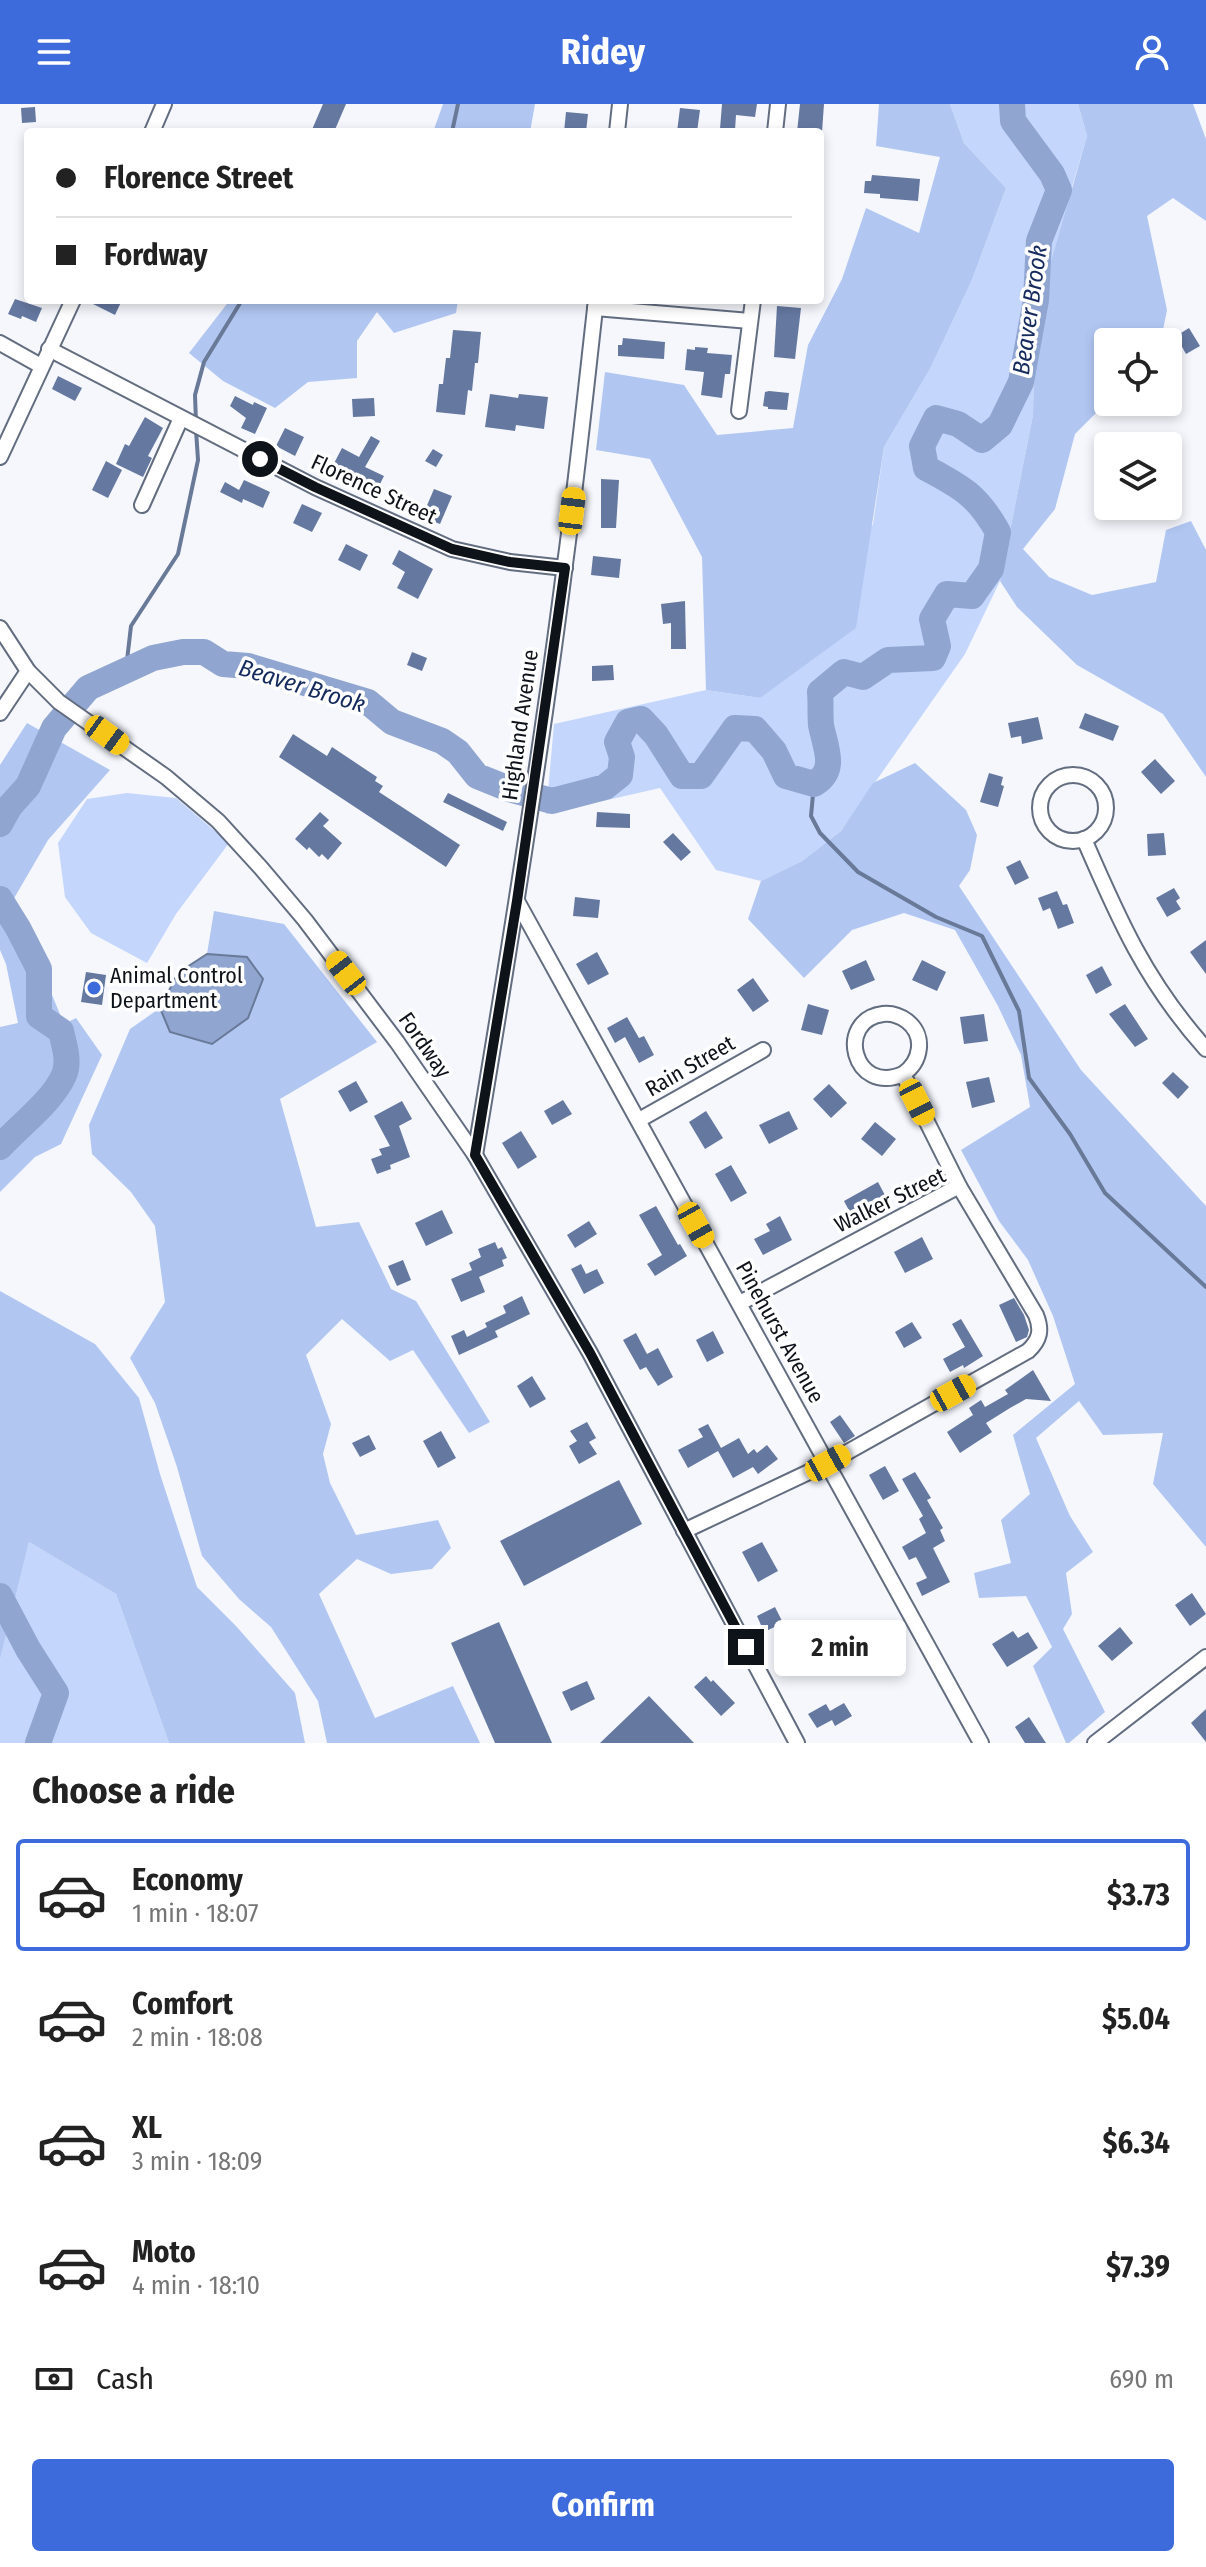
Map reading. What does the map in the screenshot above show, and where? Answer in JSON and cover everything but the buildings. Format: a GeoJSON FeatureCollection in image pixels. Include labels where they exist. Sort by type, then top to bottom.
{"type":"FeatureCollection","features":[{"type":"Feature","properties":{"kind":"street"},"geometry":{"type":"LineString","coordinates":[[154,128],[164,104]]}},
{"type":"Feature","properties":{"kind":"street"},"geometry":{"type":"LineString","coordinates":[[617,128],[620,104]]}},
{"type":"Feature","properties":{"kind":"street"},"geometry":{"type":"LineString","coordinates":[[775,128],[778,104]]}},
{"type":"Feature","properties":{"kind":"street"},"geometry":{"type":"LineString","coordinates":[[0,457],[71,304]]}},
{"type":"Feature","properties":{"kind":"street"},"geometry":{"type":"LineString","coordinates":[[596,304],[750,321]]}},
{"type":"Feature","properties":{"kind":"street","name":"Highland Avenue"},"geometry":{"type":"LineString","coordinates":[[475,1155],[517,901],[565,568],[596,304]]}},
{"type":"Feature","properties":{"kind":"street"},"geometry":{"type":"LineString","coordinates":[[739,411],[752,304]]}},
{"type":"Feature","properties":{"kind":"street"},"geometry":{"type":"LineString","coordinates":[[0,343],[41,366]]}},
{"type":"Feature","properties":{"kind":"street","name":"Florence Street"},"geometry":{"type":"LineString","coordinates":[[49,349],[315,487],[452,549],[510,562],[565,568]]}},
{"type":"Feature","properties":{"kind":"street"},"geometry":{"type":"LineString","coordinates":[[142,505],[185,420]]}},
{"type":"Feature","properties":{"kind":"street","name":"Fordway"},"geometry":{"type":"LineString","coordinates":[[0,628],[28,671],[59,702],[178,787],[218,821],[261,868],[346,973],[475,1155],[590,1353],[797,1743]]}},
{"type":"Feature","properties":{"kind":"street"},"geometry":{"type":"LineString","coordinates":[[0,713],[28,671]]}},
{"type":"Feature","properties":{"kind":"street"},"geometry":{"type":"LineString","coordinates":[[1061,776],[1088,778],[1103,793],[1106,807],[1104,820],[1096,832],[1084,839],[1063,840],[1051,834],[1043,823],[1039,809],[1042,795],[1049,784],[1061,776]]}},
{"type":"Feature","properties":{"kind":"street"},"geometry":{"type":"LineString","coordinates":[[1084,839],[1139,958],[1171,1007],[1206,1049]]}},
{"type":"Feature","properties":{"kind":"street","name":"Pinehurst Avenue"},"geometry":{"type":"LineString","coordinates":[[517,901],[981,1743]]}},
{"type":"Feature","properties":{"kind":"street"},"geometry":{"type":"LineString","coordinates":[[895,1015],[910,1024],[917,1034],[918,1056],[912,1067],[903,1074],[881,1078],[865,1070],[858,1061],[855,1050],[857,1033],[873,1017],[895,1015]]}},
{"type":"Feature","properties":{"kind":"street","name":"Rain Street"},"geometry":{"type":"LineString","coordinates":[[639,1120],[763,1050]]}},
{"type":"Feature","properties":{"kind":"street"},"geometry":{"type":"LineString","coordinates":[[903,1074],[959,1186]]}},
{"type":"Feature","properties":{"kind":"street","name":"Walker Street"},"geometry":{"type":"LineString","coordinates":[[740,1303],[959,1186],[1036,1315],[1040,1327],[1038,1339],[1028,1351],[828,1463]]}},
{"type":"Feature","properties":{"kind":"street"},"geometry":{"type":"LineString","coordinates":[[684,1531],[828,1463]]}},
{"type":"Feature","properties":{"kind":"street"},"geometry":{"type":"LineString","coordinates":[[1095,1743],[1206,1657]]}},
{"type":"Feature","properties":{"kind":"shaded area"},"geometry":{"type":"Polygon","coordinates":[[[443,104],[535,104],[531,128],[434,128],[443,104]]]}},
{"type":"Feature","properties":{"kind":"shaded area"},"geometry":{"type":"Polygon","coordinates":[[[879,104],[950,104],[964,143],[1006,188],[972,280],[930,369],[884,447],[856,628],[760,698],[706,690],[702,557],[650,459],[596,450],[605,372],[684,385],[717,435],[793,428],[808,345],[842,279],[866,208],[919,233],[940,157],[876,146],[879,104]]]}},
{"type":"Feature","properties":{"kind":"shaded area"},"geometry":{"type":"Polygon","coordinates":[[[950,104],[1078,104],[1087,136],[1071,190],[1034,363],[1033,415],[1000,581],[965,654],[841,831],[802,861],[761,881],[716,870],[660,788],[546,814],[554,724],[706,690],[760,698],[873,524],[884,447],[930,369],[972,280],[1006,188],[964,143],[950,104]]]}},
{"type":"Feature","properties":{"kind":"shaded area"},"geometry":{"type":"Polygon","coordinates":[[[1078,104],[1193,104],[1206,139],[1206,221],[1173,198],[1147,216],[1167,310],[1163,328],[1094,328],[1094,415],[1075,434],[1055,509],[1023,549],[1049,577],[1092,595],[1156,582],[1166,530],[1191,521],[1206,550],[1206,777],[1163,714],[1077,665],[1017,607],[1000,581],[1033,415],[1034,363],[1051,262],[1087,136],[1078,104]]]}},
{"type":"Feature","properties":{"kind":"shaded area"},"geometry":{"type":"Polygon","coordinates":[[[227,304],[457,304],[456,313],[394,333],[377,312],[357,341],[357,378],[308,382],[275,408],[223,381],[189,353],[227,304]]]}},
{"type":"Feature","properties":{"kind":"shaded area"},"geometry":{"type":"Polygon","coordinates":[[[27,723],[110,770],[48,840],[13,900],[64,1024],[76,1018],[102,1055],[61,1144],[35,1157],[0,1192],[0,1027],[18,1023],[6,964],[0,950],[0,765],[27,723]]]}},
{"type":"Feature","properties":{"kind":"shaded area"},"geometry":{"type":"Polygon","coordinates":[[[915,763],[966,810],[977,835],[970,870],[959,886],[1081,1070],[1206,1206],[1206,1547],[1153,1484],[1163,1433],[1103,1435],[1079,1401],[1036,1438],[1070,1516],[1093,1552],[1066,1573],[1072,1614],[1063,1629],[1105,1712],[1069,1743],[1066,1743],[1033,1666],[1052,1647],[1026,1596],[979,1598],[974,1573],[1011,1563],[1001,1520],[1030,1494],[1013,1435],[1075,1384],[1053,1316],[1028,1260],[999,1221],[961,1150],[1030,1107],[1021,1055],[998,1006],[955,930],[904,913],[852,930],[804,978],[748,919],[761,881],[802,861],[841,831],[873,783],[915,763]]]}},
{"type":"Feature","properties":{"kind":"shaded area"},"geometry":{"type":"Polygon","coordinates":[[[127,793],[176,798],[229,843],[176,914],[147,963],[91,933],[65,897],[58,843],[87,799],[127,793]]]}},
{"type":"Feature","properties":{"kind":"shaded area"},"geometry":{"type":"Polygon","coordinates":[[[214,911],[284,924],[377,1042],[280,1099],[316,1227],[359,1222],[391,1289],[416,1301],[490,1422],[469,1433],[413,1350],[390,1361],[342,1319],[306,1355],[331,1424],[323,1454],[330,1483],[356,1535],[438,1520],[451,1548],[432,1569],[391,1574],[357,1559],[319,1594],[375,1718],[453,1686],[480,1743],[327,1743],[318,1701],[271,1627],[239,1599],[202,1556],[155,1403],[130,1358],[165,1302],[155,1226],[131,1192],[92,1154],[89,1125],[130,1029],[160,1008],[171,1032],[247,957],[207,954],[214,911]]]}},
{"type":"Feature","properties":{"kind":"shaded area"},"geometry":{"type":"Polygon","coordinates":[[[207,954],[247,957],[263,979],[248,1018],[212,1044],[170,1032],[160,1008],[178,973],[207,954]]]}},
{"type":"Feature","properties":{"kind":"shaded area"},"geometry":{"type":"Polygon","coordinates":[[[0,1291],[95,1344],[139,1398],[197,1587],[295,1693],[305,1743],[169,1743],[116,1594],[29,1542],[0,1660],[0,1291]]]}},
{"type":"Feature","properties":{"kind":"shaded area"},"geometry":{"type":"Polygon","coordinates":[[[29,1542],[116,1594],[169,1743],[0,1743],[0,1660],[29,1542]]]}},
{"type":"Feature","properties":{"kind":"waterway"},"geometry":{"type":"LineString","coordinates":[[453,128],[458,104]]}},
{"type":"Feature","properties":{"kind":"waterway","name":"Beaver Brook"},"geometry":{"type":"LineString","coordinates":[[0,824],[10,806],[28,786],[54,728],[88,688],[153,658],[183,652],[204,652],[223,664],[248,666],[368,702],[392,722],[442,741],[458,752],[477,776],[552,801],[605,787],[620,775],[622,757],[617,742],[628,722],[641,719],[656,735],[682,776],[701,776],[735,728],[755,729],[774,751],[786,776],[814,784],[826,772],[828,765],[821,725],[820,692],[844,672],[863,677],[888,660],[933,658],[938,646],[932,619],[947,594],[972,596],[991,569],[998,532],[983,509],[968,494],[926,468],[922,446],[936,418],[958,424],[982,440],[1000,425],[1021,382],[1036,300],[1039,241],[1059,190],[1052,174],[1013,121],[1012,104]]}},
{"type":"Feature","properties":{"kind":"waterway"},"geometry":{"type":"LineString","coordinates":[[196,422],[195,395],[204,362],[240,304]]}},
{"type":"Feature","properties":{"kind":"waterway"},"geometry":{"type":"LineString","coordinates":[[126,669],[131,626],[178,554],[198,460],[196,430]]}},
{"type":"Feature","properties":{"kind":"waterway"},"geometry":{"type":"LineString","coordinates":[[814,784],[811,816],[820,833],[858,872],[936,917],[982,936],[1019,1011],[1029,1078],[1070,1134],[1105,1193],[1206,1287]]}},
{"type":"Feature","properties":{"kind":"waterway","name":"Beaver Brook"},"geometry":{"type":"LineString","coordinates":[[0,899],[39,969],[39,1016],[61,1031],[66,1053],[64,1075],[59,1085],[0,1147]]}},
{"type":"Feature","properties":{"kind":"waterway","name":"Beaver Brook"},"geometry":{"type":"LineString","coordinates":[[0,1596],[56,1693],[38,1743]]}},
{"type":"Feature","properties":{"kind":"place","name":"Animal Control Department"},"geometry":{"type":"Point","coordinates":[94,988]}},
{"type":"Feature","properties":{"kind":"route"},"geometry":{"type":"LineString","coordinates":[[260,459],[452,549],[510,562],[565,568],[517,901],[475,1155],[590,1353],[746,1647]]}}]}
